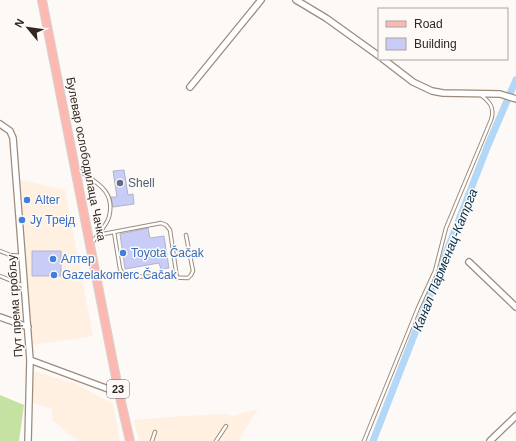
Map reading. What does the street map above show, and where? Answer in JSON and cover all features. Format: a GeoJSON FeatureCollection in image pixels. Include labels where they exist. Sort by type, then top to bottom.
{"type":"FeatureCollection","features":[{"type":"Feature","properties":{"kind":"main road","name":"Булевар ослободилаца Чачка"},"geometry":{"type":"LineString","coordinates":[[42,0],[119,393],[130,441]]}},
{"type":"Feature","properties":{"kind":"street"},"geometry":{"type":"LineString","coordinates":[[190,87],[261,0]]}},
{"type":"Feature","properties":{"kind":"street"},"geometry":{"type":"LineString","coordinates":[[297,0],[326,18],[378,55]]}},
{"type":"Feature","properties":{"kind":"street"},"geometry":{"type":"LineString","coordinates":[[384,60],[410,80],[422,87],[443,93],[506,95],[516,99]]}},
{"type":"Feature","properties":{"kind":"street","name":"Пут према гробљу"},"geometry":{"type":"LineString","coordinates":[[2,125],[10,131],[13,138],[23,256],[30,360],[28,441]]}},
{"type":"Feature","properties":{"kind":"street"},"geometry":{"type":"LineString","coordinates":[[469,262],[516,307]]}},
{"type":"Feature","properties":{"kind":"street"},"geometry":{"type":"LineString","coordinates":[[0,317],[28,327]]}},
{"type":"Feature","properties":{"kind":"street"},"geometry":{"type":"LineString","coordinates":[[30,360],[119,393]]}},
{"type":"Feature","properties":{"kind":"street"},"geometry":{"type":"LineString","coordinates":[[490,441],[516,416]]}},
{"type":"Feature","properties":{"kind":"lane"},"geometry":{"type":"LineString","coordinates":[[364,441],[418,308],[435,271],[446,228],[491,120],[493,112],[491,105],[481,94]]}},
{"type":"Feature","properties":{"kind":"lane"},"geometry":{"type":"LineString","coordinates":[[75,167],[105,189],[109,197],[109,217],[90,247]]}},
{"type":"Feature","properties":{"kind":"lane"},"geometry":{"type":"LineString","coordinates":[[98,235],[161,223],[166,225],[170,230],[178,278]]}},
{"type":"Feature","properties":{"kind":"lane"},"geometry":{"type":"LineString","coordinates":[[114,232],[120,269],[123,274],[129,276],[188,278],[192,273],[186,236]]}},
{"type":"Feature","properties":{"kind":"lane"},"geometry":{"type":"LineString","coordinates":[[0,251],[10,255],[23,256]]}},
{"type":"Feature","properties":{"kind":"lane"},"geometry":{"type":"LineString","coordinates":[[0,276],[25,286]]}},
{"type":"Feature","properties":{"kind":"lane"},"geometry":{"type":"LineString","coordinates":[[216,441],[226,426]]}},
{"type":"Feature","properties":{"kind":"lane"},"geometry":{"type":"LineString","coordinates":[[152,441],[155,432]]}},
{"type":"Feature","properties":{"kind":"shaded area"},"geometry":{"type":"Polygon","coordinates":[[[17,179],[65,190],[93,336],[32,345],[17,179]]]}},
{"type":"Feature","properties":{"kind":"shaded area"},"geometry":{"type":"Polygon","coordinates":[[[34,371],[76,384],[113,404],[120,441],[78,441],[52,420],[52,409],[32,403],[34,371]]]}},
{"type":"Feature","properties":{"kind":"shaded area"},"geometry":{"type":"Polygon","coordinates":[[[258,409],[238,441],[139,441],[134,420],[226,414],[232,416],[258,409]]]}},
{"type":"Feature","properties":{"kind":"green space"},"geometry":{"type":"Polygon","coordinates":[[[0,395],[24,405],[19,441],[0,441],[0,395]]]}},
{"type":"Feature","properties":{"kind":"building"},"geometry":{"type":"Polygon","coordinates":[[[124,170],[128,195],[133,194],[134,204],[113,207],[111,197],[117,197],[113,171],[124,170]]]}},
{"type":"Feature","properties":{"kind":"building"},"geometry":{"type":"Polygon","coordinates":[[[148,228],[150,238],[164,236],[169,268],[161,269],[159,263],[125,269],[120,234],[148,228]]]}},
{"type":"Feature","properties":{"kind":"building"},"geometry":{"type":"Polygon","coordinates":[[[32,251],[61,251],[61,276],[32,276],[32,251]]]}},
{"type":"Feature","properties":{"kind":"waterway","name":"Канал Парменац-Катрга"},"geometry":{"type":"LineString","coordinates":[[373,441],[488,145],[516,80]]}},
{"type":"Feature","properties":{"kind":"place","name":"Shell"},"geometry":{"type":"Point","coordinates":[120,183]}},
{"type":"Feature","properties":{"kind":"place","name":"Alter"},"geometry":{"type":"Point","coordinates":[27,200]}},
{"type":"Feature","properties":{"kind":"place","name":"Ју Трејд"},"geometry":{"type":"Point","coordinates":[22,220]}},
{"type":"Feature","properties":{"kind":"place","name":"Toyota Čačak"},"geometry":{"type":"Point","coordinates":[123,253]}},
{"type":"Feature","properties":{"kind":"place","name":"Алтер"},"geometry":{"type":"Point","coordinates":[53,259]}},
{"type":"Feature","properties":{"kind":"place","name":"Gazelakomerc Čačak"},"geometry":{"type":"Point","coordinates":[54,275]}}]}
